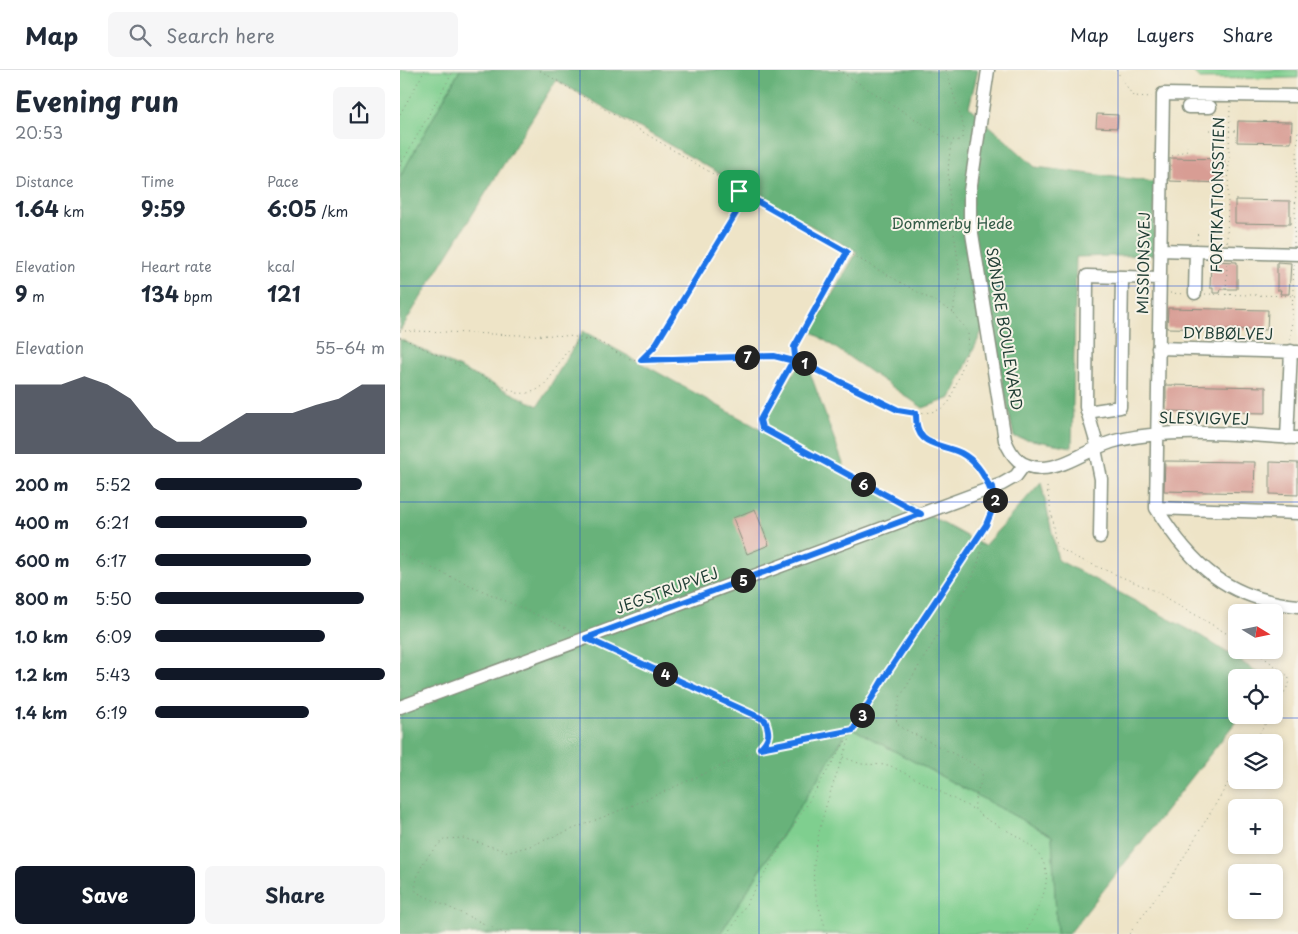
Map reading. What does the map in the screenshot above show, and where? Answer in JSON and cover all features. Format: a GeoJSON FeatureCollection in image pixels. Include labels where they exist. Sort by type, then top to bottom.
{"type":"FeatureCollection","features":[{"type":"Feature","properties":{"kind":"lane","name":"SØNDRE BOULEVARD"},"geometry":{"type":"LineString","coordinates":[[988,70],[970,190],[970,221],[1005,440],[1012,456],[1024,465]]}},
{"type":"Feature","properties":{"kind":"lane"},"geometry":{"type":"LineString","coordinates":[[1163,96],[1200,104],[1230,95],[1298,96]]}},
{"type":"Feature","properties":{"kind":"lane","name":"MISSIONSVEJ"},"geometry":{"type":"LineString","coordinates":[[1156,508],[1163,96]]}},
{"type":"Feature","properties":{"kind":"lane"},"geometry":{"type":"LineString","coordinates":[[1160,250],[1296,254]]}},
{"type":"Feature","properties":{"kind":"lane"},"geometry":{"type":"LineString","coordinates":[[1195,294],[1196,251]]}},
{"type":"Feature","properties":{"kind":"lane"},"geometry":{"type":"LineString","coordinates":[[1100,537],[1101,479],[1092,450],[1087,412],[1088,276],[1160,278]]}},
{"type":"Feature","properties":{"kind":"lane"},"geometry":{"type":"LineString","coordinates":[[1087,412],[1120,406],[1122,277]]}},
{"type":"Feature","properties":{"kind":"lane","name":"DYBBØLVEJ"},"geometry":{"type":"LineString","coordinates":[[1158,348],[1294,351]]}},
{"type":"Feature","properties":{"kind":"lane"},"geometry":{"type":"LineString","coordinates":[[1293,438],[1294,351]]}},
{"type":"Feature","properties":{"kind":"lane","name":"SLESVIGVEJ"},"geometry":{"type":"LineString","coordinates":[[1092,450],[1117,440],[1156,433],[1293,438]]}},
{"type":"Feature","properties":{"kind":"lane"},"geometry":{"type":"LineString","coordinates":[[1024,465],[1050,467],[1092,450]]}},
{"type":"Feature","properties":{"kind":"lane","name":"JEGSTRUPVEJ"},"geometry":{"type":"LineString","coordinates":[[400,707],[992,488],[1016,476],[1024,465]]}},
{"type":"Feature","properties":{"kind":"lane"},"geometry":{"type":"LineString","coordinates":[[1156,508],[1298,513]]}},
{"type":"Feature","properties":{"kind":"lane"},"geometry":{"type":"LineString","coordinates":[[1156,508],[1187,552],[1211,575],[1263,601],[1298,606]]}},
{"type":"Feature","properties":{"kind":"path"},"geometry":{"type":"LineString","coordinates":[[400,114],[425,70]]}},
{"type":"Feature","properties":{"kind":"path"},"geometry":{"type":"LineString","coordinates":[[400,166],[454,70]]}},
{"type":"Feature","properties":{"kind":"path"},"geometry":{"type":"LineString","coordinates":[[400,331],[482,332],[521,336],[570,335],[591,341],[628,358],[641,360],[774,356],[802,363],[898,410],[916,413],[945,406],[953,392],[968,340],[968,334],[954,312],[739,191],[538,70]]}},
{"type":"Feature","properties":{"kind":"path"},"geometry":{"type":"LineString","coordinates":[[838,70],[952,141],[956,141],[962,138],[964,128],[946,70]]}},
{"type":"Feature","properties":{"kind":"path"},"geometry":{"type":"LineString","coordinates":[[1116,70],[1133,96],[1163,96]]}},
{"type":"Feature","properties":{"kind":"path","name":"FORTIKATIONSSTIEN"},"geometry":{"type":"LineString","coordinates":[[1226,295],[1230,95]]}},
{"type":"Feature","properties":{"kind":"path"},"geometry":{"type":"LineString","coordinates":[[1294,351],[1293,296],[1296,254],[1298,128]]}},
{"type":"Feature","properties":{"kind":"path"},"geometry":{"type":"LineString","coordinates":[[1209,130],[1237,131]]}},
{"type":"Feature","properties":{"kind":"path"},"geometry":{"type":"LineString","coordinates":[[952,141],[949,155],[948,186],[959,281],[954,312]]}},
{"type":"Feature","properties":{"kind":"path"},"geometry":{"type":"LineString","coordinates":[[1162,158],[1187,150],[1187,146]]}},
{"type":"Feature","properties":{"kind":"path"},"geometry":{"type":"LineString","coordinates":[[641,360],[654,347],[736,213],[741,201],[739,191]]}},
{"type":"Feature","properties":{"kind":"path"},"geometry":{"type":"LineString","coordinates":[[802,363],[795,356],[794,347],[847,252]]}},
{"type":"Feature","properties":{"kind":"path"},"geometry":{"type":"LineString","coordinates":[[1160,293],[1298,296]]}},
{"type":"Feature","properties":{"kind":"path"},"geometry":{"type":"LineString","coordinates":[[400,337],[517,393],[524,394],[532,393],[543,386],[575,345],[585,340],[591,341]]}},
{"type":"Feature","properties":{"kind":"path"},"geometry":{"type":"LineString","coordinates":[[802,363],[790,366],[760,420],[762,428],[921,514]]}},
{"type":"Feature","properties":{"kind":"path"},"geometry":{"type":"LineString","coordinates":[[916,413],[918,428],[925,440],[969,458],[982,472],[992,488],[995,503],[986,525],[979,560],[972,579],[900,697],[896,717],[897,724],[904,729],[982,770],[981,781],[975,799],[975,810]]}},
{"type":"Feature","properties":{"kind":"path"},"geometry":{"type":"LineString","coordinates":[[1047,487],[1056,546],[1077,558],[1157,592],[1228,635]]}},
{"type":"Feature","properties":{"kind":"path"},"geometry":{"type":"LineString","coordinates":[[728,934],[882,681],[986,525]]}},
{"type":"Feature","properties":{"kind":"path"},"geometry":{"type":"LineString","coordinates":[[400,554],[765,720],[770,732],[767,740],[760,748]]}},
{"type":"Feature","properties":{"kind":"path"},"geometry":{"type":"LineString","coordinates":[[1266,659],[1279,669]]}},
{"type":"Feature","properties":{"kind":"path"},"geometry":{"type":"LineString","coordinates":[[1283,672],[1288,676],[1290,682],[1283,695]]}},
{"type":"Feature","properties":{"kind":"path"},"geometry":{"type":"LineString","coordinates":[[506,934],[416,892],[417,876],[422,865],[445,839],[463,838],[509,852],[530,846],[631,806],[760,748],[853,730]]}},
{"type":"Feature","properties":{"kind":"path"},"geometry":{"type":"LineString","coordinates":[[826,934],[814,885],[817,845],[830,789],[853,730]]}},
{"type":"Feature","properties":{"kind":"path"},"geometry":{"type":"LineString","coordinates":[[843,756],[862,764],[889,766],[975,810],[1032,846],[1043,865],[1047,876],[1047,887],[1025,934]]}},
{"type":"Feature","properties":{"kind":"path"},"geometry":{"type":"LineString","coordinates":[[1129,934],[1173,875],[1228,783]]}},
{"type":"Feature","properties":{"kind":"green space"},"geometry":{"type":"Polygon","coordinates":[[[400,70],[460,70],[400,177],[400,70]]]}},
{"type":"Feature","properties":{"kind":"green space","name":"Dommerby Hede"},"geometry":{"type":"Polygon","coordinates":[[[460,70],[978,70],[969,107],[1035,167],[1154,182],[1155,255],[1076,257],[1072,447],[1014,437],[989,316],[951,398],[923,408],[811,331],[857,252],[556,80],[400,331],[400,177],[460,70]]]}},
{"type":"Feature","properties":{"kind":"green space"},"geometry":{"type":"Polygon","coordinates":[[[1191,70],[1298,70],[1298,78],[1200,79],[1191,70]]]}},
{"type":"Feature","properties":{"kind":"green space"},"geometry":{"type":"Polygon","coordinates":[[[583,331],[760,429],[804,356],[845,469],[984,546],[1041,482],[1058,560],[1201,636],[1228,653],[1228,659],[1237,659],[1253,669],[1228,669],[1228,724],[1234,724],[1069,934],[1057,934],[1052,836],[850,727],[720,934],[400,934],[400,339],[538,406],[583,331]]]}},
{"type":"Feature","properties":{"kind":"green space"},"geometry":{"type":"Polygon","coordinates":[[[850,727],[1052,836],[1057,934],[720,934],[850,727]]]}},
{"type":"Feature","properties":{"kind":"building"},"geometry":{"type":"Polygon","coordinates":[[[1097,114],[1118,115],[1117,128],[1096,127],[1097,114]]]}},
{"type":"Feature","properties":{"kind":"building"},"geometry":{"type":"Polygon","coordinates":[[[1238,121],[1292,122],[1291,143],[1237,142],[1238,121]]]}},
{"type":"Feature","properties":{"kind":"building"},"geometry":{"type":"Polygon","coordinates":[[[1170,158],[1224,159],[1223,183],[1170,181],[1170,158]]]}},
{"type":"Feature","properties":{"kind":"building"},"geometry":{"type":"Polygon","coordinates":[[[1235,200],[1290,201],[1290,224],[1235,223],[1235,200]]]}},
{"type":"Feature","properties":{"kind":"building"},"geometry":{"type":"Polygon","coordinates":[[[1211,261],[1237,262],[1237,289],[1221,289],[1220,293],[1213,293],[1213,288],[1210,288],[1211,261]]]}},
{"type":"Feature","properties":{"kind":"building"},"geometry":{"type":"Polygon","coordinates":[[[1277,262],[1291,263],[1289,294],[1280,294],[1281,290],[1277,290],[1277,262]]]}},
{"type":"Feature","properties":{"kind":"building"},"geometry":{"type":"Polygon","coordinates":[[[1168,308],[1268,310],[1267,330],[1167,328],[1168,308]]]}},
{"type":"Feature","properties":{"kind":"building"},"geometry":{"type":"Polygon","coordinates":[[[1166,385],[1266,387],[1266,413],[1166,411],[1166,385]]]}},
{"type":"Feature","properties":{"kind":"building"},"geometry":{"type":"Polygon","coordinates":[[[1165,461],[1255,462],[1254,493],[1164,491],[1165,461]]]}},
{"type":"Feature","properties":{"kind":"building"},"geometry":{"type":"Polygon","coordinates":[[[1270,462],[1298,463],[1298,495],[1270,494],[1270,462]]]}},
{"type":"Feature","properties":{"kind":"building"},"geometry":{"type":"Polygon","coordinates":[[[755,509],[769,545],[747,554],[733,518],[755,509]]]}},
{"type":"Feature","properties":{"kind":"route"},"geometry":{"type":"LineString","coordinates":[[739,191],[741,201],[736,213],[654,347],[641,360],[774,356],[802,363],[796,362],[790,366],[760,420],[762,428],[921,514],[586,638],[765,720],[770,732],[767,740],[760,748],[853,730],[882,681],[986,525],[995,503],[993,487],[990,489],[977,465],[960,453],[938,447],[925,440],[918,428],[916,413],[898,410],[802,363],[795,356],[794,347],[847,252],[739,191]]}}]}
